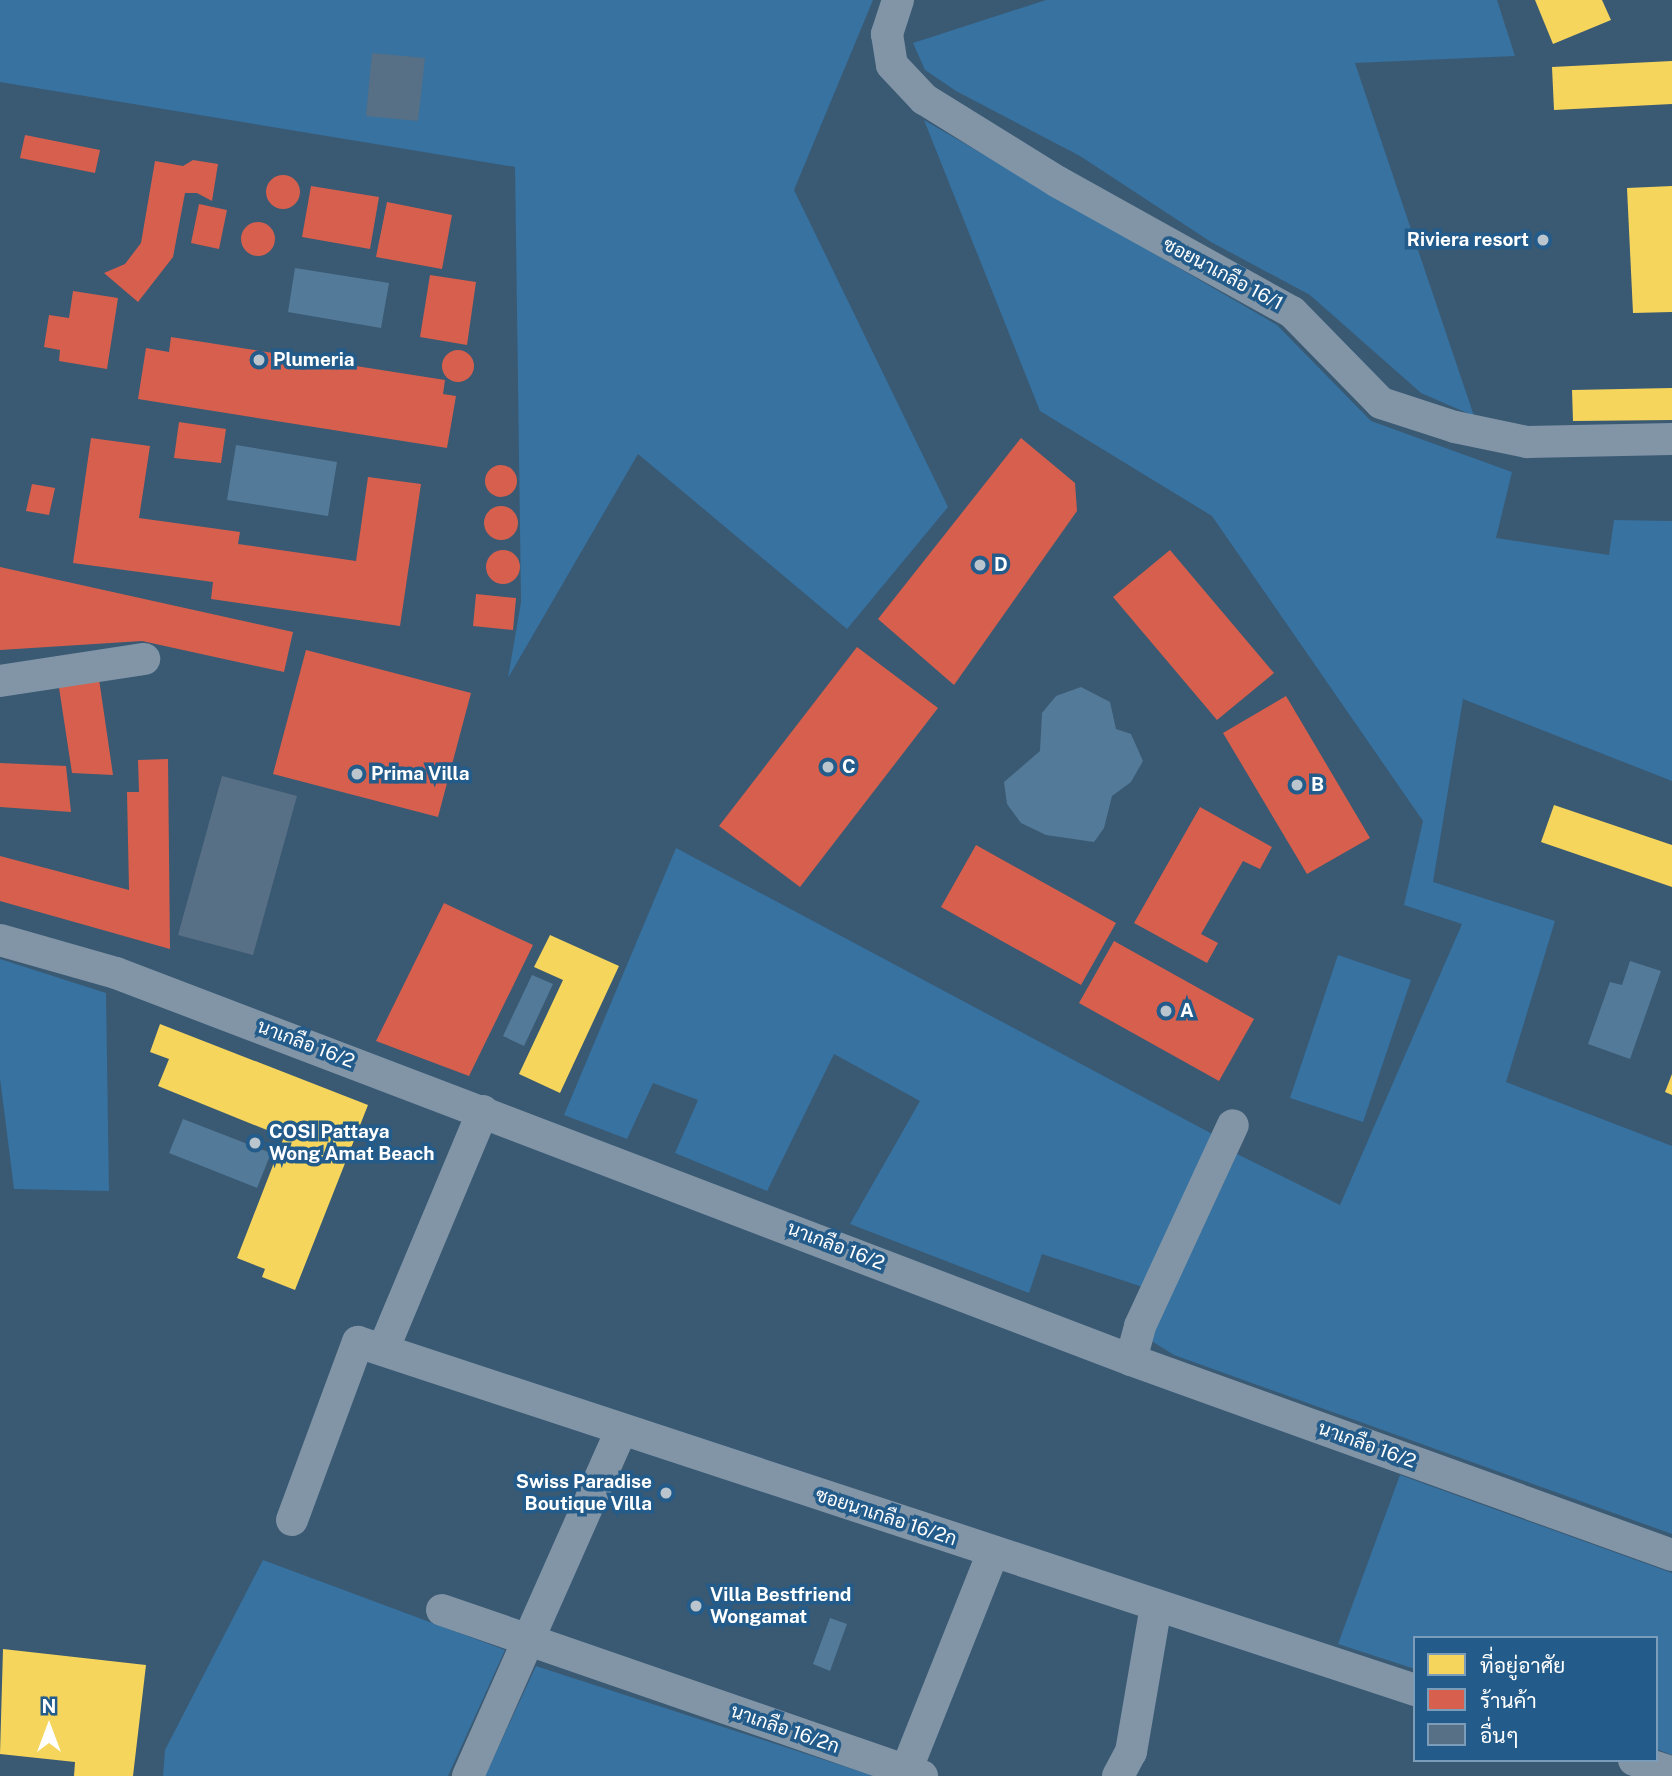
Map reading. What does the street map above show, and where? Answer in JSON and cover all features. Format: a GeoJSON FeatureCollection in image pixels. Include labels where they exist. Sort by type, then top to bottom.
{"type":"FeatureCollection","features":[{"type":"Feature","properties":{"kind":"street","name":"ซอยนาเกลือ 16/1"},"geometry":{"type":"LineString","coordinates":[[898,0],[887,34],[892,65],[923,99],[1058,182],[1293,312],[1381,403],[1455,427],[1527,442],[1672,439]]}},
{"type":"Feature","properties":{"kind":"street"},"geometry":{"type":"LineString","coordinates":[[0,681],[144,659]]}},
{"type":"Feature","properties":{"kind":"street","name":"นาเกลือ 16/2"},"geometry":{"type":"LineString","coordinates":[[0,940],[116,973],[1131,1360],[1672,1555]]}},
{"type":"Feature","properties":{"kind":"street"},"geometry":{"type":"LineString","coordinates":[[292,1520],[483,1111]]}},
{"type":"Feature","properties":{"kind":"street"},"geometry":{"type":"LineString","coordinates":[[1131,1360],[1140,1326],[1233,1125]]}},
{"type":"Feature","properties":{"kind":"street","name":"ซอยนาเกลือ 16/2ก"},"geometry":{"type":"LineString","coordinates":[[371,1346],[1413,1689]]}},
{"type":"Feature","properties":{"kind":"street"},"geometry":{"type":"LineString","coordinates":[[468,1776],[621,1430]]}},
{"type":"Feature","properties":{"kind":"street","name":"นาเกลือ 16/2ก"},"geometry":{"type":"LineString","coordinates":[[442,1610],[914,1773],[993,1552]]}},
{"type":"Feature","properties":{"kind":"street"},"geometry":{"type":"LineString","coordinates":[[1118,1776],[1132,1752],[1156,1605]]}},
{"type":"Feature","properties":{"kind":"street"},"geometry":{"type":"LineString","coordinates":[[1640,1762],[1672,1772]]}},
{"type":"Feature","properties":{"kind":"shaded area"},"geometry":{"type":"Polygon","coordinates":[[[0,0],[873,0],[794,190],[948,507],[847,629],[638,454],[508,678],[521,602],[515,167],[0,82],[0,0]]]}},
{"type":"Feature","properties":{"kind":"shaded area"},"geometry":{"type":"Polygon","coordinates":[[[1046,0],[1497,0],[1515,56],[1355,63],[1474,416],[1421,393],[1310,295],[1211,242],[1080,156],[956,91],[925,70],[913,43],[1046,0]]]}},
{"type":"Feature","properties":{"kind":"shaded area"},"geometry":{"type":"Polygon","coordinates":[[[924,120],[1277,325],[1371,421],[1512,472],[1496,538],[1609,555],[1614,520],[1672,521],[1672,781],[1463,699],[1433,882],[1555,921],[1506,1082],[1672,1146],[1672,1534],[1174,1355],[1150,1340],[1237,1154],[1340,1205],[1462,924],[1404,905],[1423,821],[1212,516],[1040,411],[924,120]]]}},
{"type":"Feature","properties":{"kind":"shaded area"},"geometry":{"type":"Polygon","coordinates":[[[295,268],[389,283],[381,328],[288,312],[295,268]]]}},
{"type":"Feature","properties":{"kind":"shaded area"},"geometry":{"type":"Polygon","coordinates":[[[236,445],[337,462],[328,516],[227,500],[236,445]]]}},
{"type":"Feature","properties":{"kind":"shaded area"},"geometry":{"type":"Polygon","coordinates":[[[1081,687],[1110,702],[1116,729],[1131,734],[1143,761],[1131,782],[1112,796],[1104,828],[1094,842],[1046,835],[1021,823],[1007,804],[1004,782],[1040,751],[1042,713],[1056,696],[1081,687]]]}},
{"type":"Feature","properties":{"kind":"shaded area"},"geometry":{"type":"Polygon","coordinates":[[[676,848],[1218,1137],[1149,1289],[1042,1254],[1029,1293],[850,1224],[920,1101],[834,1054],[767,1191],[675,1153],[698,1100],[653,1083],[627,1139],[564,1115],[676,848]]]}},
{"type":"Feature","properties":{"kind":"shaded area"},"geometry":{"type":"Polygon","coordinates":[[[1338,955],[1411,980],[1363,1122],[1290,1098],[1338,955]]]}},
{"type":"Feature","properties":{"kind":"shaded area"},"geometry":{"type":"Polygon","coordinates":[[[0,959],[106,993],[109,1191],[14,1189],[0,1078],[0,959]]]}},
{"type":"Feature","properties":{"kind":"shaded area"},"geometry":{"type":"Polygon","coordinates":[[[1630,961],[1661,971],[1630,1059],[1588,1044],[1610,982],[1622,985],[1630,961]]]}},
{"type":"Feature","properties":{"kind":"shaded area"},"geometry":{"type":"Polygon","coordinates":[[[532,975],[553,984],[524,1046],[503,1036],[532,975]]]}},
{"type":"Feature","properties":{"kind":"shaded area"},"geometry":{"type":"Polygon","coordinates":[[[183,1119],[271,1153],[257,1188],[169,1153],[183,1119]]]}},
{"type":"Feature","properties":{"kind":"shaded area"},"geometry":{"type":"Polygon","coordinates":[[[1400,1475],[1672,1573],[1672,1755],[1658,1750],[1658,1636],[1413,1636],[1413,1668],[1338,1644],[1400,1475]]]}},
{"type":"Feature","properties":{"kind":"shaded area"},"geometry":{"type":"Polygon","coordinates":[[[263,1560],[505,1650],[448,1776],[163,1776],[165,1750],[263,1560]]]}},
{"type":"Feature","properties":{"kind":"shaded area"},"geometry":{"type":"Polygon","coordinates":[[[830,1618],[847,1624],[830,1671],[813,1664],[830,1618]]]}},
{"type":"Feature","properties":{"kind":"shaded area"},"geometry":{"type":"Polygon","coordinates":[[[536,1666],[874,1776],[485,1776],[536,1666]]]}},
{"type":"Feature","properties":{"kind":"building: ที่อยู่อาศัย"},"geometry":{"type":"Polygon","coordinates":[[[1535,0],[1602,0],[1611,20],[1553,44],[1535,0]]]}},
{"type":"Feature","properties":{"kind":"building: ที่อยู่อาศัย"},"geometry":{"type":"Polygon","coordinates":[[[1672,61],[1672,104],[1554,110],[1552,67],[1672,61]]]}},
{"type":"Feature","properties":{"kind":"building: ที่อยู่อาศัย"},"geometry":{"type":"Polygon","coordinates":[[[1672,186],[1672,312],[1633,313],[1627,188],[1672,186]]]}},
{"type":"Feature","properties":{"kind":"building: ที่อยู่อาศัย"},"geometry":{"type":"Polygon","coordinates":[[[1672,388],[1672,420],[1573,421],[1572,390],[1672,388]]]}},
{"type":"Feature","properties":{"kind":"building: ที่อยู่อาศัย"},"geometry":{"type":"Polygon","coordinates":[[[1554,805],[1672,845],[1672,887],[1541,842],[1554,805]]]}},
{"type":"Feature","properties":{"kind":"building: ที่อยู่อาศัย"},"geometry":{"type":"Polygon","coordinates":[[[550,935],[619,966],[560,1093],[519,1074],[563,980],[534,967],[550,935]]]}},
{"type":"Feature","properties":{"kind":"building: ที่อยู่อาศัย"},"geometry":{"type":"Polygon","coordinates":[[[160,1024],[368,1105],[295,1290],[262,1277],[265,1269],[237,1258],[284,1137],[158,1086],[169,1059],[150,1052],[160,1024]]]}},
{"type":"Feature","properties":{"kind":"building: ที่อยู่อาศัย"},"geometry":{"type":"Polygon","coordinates":[[[1672,1074],[1672,1095],[1665,1092],[1672,1074]]]}},
{"type":"Feature","properties":{"kind":"building: ที่อยู่อาศัย"},"geometry":{"type":"Polygon","coordinates":[[[3,1649],[146,1665],[133,1776],[74,1776],[75,1762],[0,1754],[3,1649]]]}},
{"type":"Feature","properties":{"kind":"building: ร้านค้า"},"geometry":{"type":"Polygon","coordinates":[[[25,135],[100,150],[95,173],[20,158],[25,135]]]}},
{"type":"Feature","properties":{"kind":"building: ร้านค้า"},"geometry":{"type":"Polygon","coordinates":[[[193,160],[218,164],[212,201],[197,193],[185,193],[173,257],[138,302],[104,273],[125,264],[141,243],[155,161],[183,166],[193,160]]]}},
{"type":"Feature","properties":{"kind":"building: ร้านค้า"},"geometry":{"type":"Polygon","coordinates":[[[283,175],[295,180],[300,192],[295,204],[283,209],[271,204],[266,192],[271,180],[283,175]]]}},
{"type":"Feature","properties":{"kind":"building: ร้านค้า"},"geometry":{"type":"Polygon","coordinates":[[[311,186],[379,197],[370,249],[302,237],[311,186]]]}},
{"type":"Feature","properties":{"kind":"building: ร้านค้า"},"geometry":{"type":"Polygon","coordinates":[[[387,202],[452,215],[442,269],[376,257],[387,202]]]}},
{"type":"Feature","properties":{"kind":"building: ร้านค้า"},"geometry":{"type":"Polygon","coordinates":[[[199,204],[227,210],[219,249],[191,243],[199,204]]]}},
{"type":"Feature","properties":{"kind":"building: ร้านค้า"},"geometry":{"type":"Polygon","coordinates":[[[258,222],[270,227],[275,239],[270,251],[258,256],[246,251],[241,239],[246,227],[258,222]]]}},
{"type":"Feature","properties":{"kind":"building: ร้านค้า"},"geometry":{"type":"Polygon","coordinates":[[[430,275],[476,282],[467,345],[420,337],[430,275]]]}},
{"type":"Feature","properties":{"kind":"building: ร้านค้า"},"geometry":{"type":"Polygon","coordinates":[[[73,291],[118,298],[107,369],[59,361],[60,350],[44,347],[49,315],[69,318],[73,291]]]}},
{"type":"Feature","properties":{"kind":"building: ร้านค้า"},"geometry":{"type":"Polygon","coordinates":[[[171,337],[445,380],[443,394],[456,396],[447,448],[138,399],[146,348],[169,352],[171,337]]]}},
{"type":"Feature","properties":{"kind":"building: ร้านค้า"},"geometry":{"type":"Polygon","coordinates":[[[458,350],[470,354],[474,366],[470,378],[458,382],[446,378],[442,366],[446,354],[458,350]]]}},
{"type":"Feature","properties":{"kind":"building: ร้านค้า"},"geometry":{"type":"Polygon","coordinates":[[[179,422],[226,429],[221,463],[174,458],[179,422]]]}},
{"type":"Feature","properties":{"kind":"building: ร้านค้า"},"geometry":{"type":"Polygon","coordinates":[[[91,438],[150,446],[139,518],[240,532],[238,544],[356,561],[368,477],[421,484],[400,626],[211,599],[213,582],[73,563],[91,438]]]}},
{"type":"Feature","properties":{"kind":"building: ร้านค้า","name":"D"},"geometry":{"type":"Polygon","coordinates":[[[1021,438],[1075,483],[1077,511],[954,685],[878,619],[1021,438]]]}},
{"type":"Feature","properties":{"kind":"building: ร้านค้า"},"geometry":{"type":"Polygon","coordinates":[[[501,465],[513,469],[517,481],[513,493],[501,497],[489,493],[485,481],[489,469],[501,465]]]}},
{"type":"Feature","properties":{"kind":"building: ร้านค้า"},"geometry":{"type":"Polygon","coordinates":[[[32,484],[55,488],[49,515],[26,511],[32,484]]]}},
{"type":"Feature","properties":{"kind":"building: ร้านค้า"},"geometry":{"type":"Polygon","coordinates":[[[501,506],[513,511],[518,523],[513,535],[501,540],[489,535],[484,523],[489,511],[501,506]]]}},
{"type":"Feature","properties":{"kind":"building: ร้านค้า"},"geometry":{"type":"Polygon","coordinates":[[[503,550],[515,555],[520,567],[515,579],[503,584],[491,579],[486,567],[491,555],[503,550]]]}},
{"type":"Feature","properties":{"kind":"building: ร้านค้า"},"geometry":{"type":"Polygon","coordinates":[[[1170,550],[1274,673],[1217,720],[1113,597],[1170,550]]]}},
{"type":"Feature","properties":{"kind":"building: ร้านค้า"},"geometry":{"type":"Polygon","coordinates":[[[0,567],[293,632],[284,672],[142,641],[0,650],[0,567]]]}},
{"type":"Feature","properties":{"kind":"building: ร้านค้า"},"geometry":{"type":"Polygon","coordinates":[[[476,594],[516,598],[513,630],[473,626],[476,594]]]}},
{"type":"Feature","properties":{"kind":"building: ร้านค้า","name":"C"},"geometry":{"type":"Polygon","coordinates":[[[857,647],[938,708],[800,887],[719,826],[857,647]]]}},
{"type":"Feature","properties":{"kind":"building: ร้านค้า"},"geometry":{"type":"Polygon","coordinates":[[[306,650],[471,693],[438,817],[273,774],[306,650]]]}},
{"type":"Feature","properties":{"kind":"building: ร้านค้า"},"geometry":{"type":"Polygon","coordinates":[[[99,679],[113,775],[72,773],[58,681],[99,679]]]}},
{"type":"Feature","properties":{"kind":"building: ร้านค้า","name":"B"},"geometry":{"type":"Polygon","coordinates":[[[1286,696],[1370,838],[1307,874],[1223,733],[1286,696]]]}},
{"type":"Feature","properties":{"kind":"building: ร้านค้า"},"geometry":{"type":"Polygon","coordinates":[[[168,759],[170,949],[0,901],[0,856],[129,890],[127,792],[139,792],[138,760],[168,759]]]}},
{"type":"Feature","properties":{"kind":"building: ร้านค้า"},"geometry":{"type":"Polygon","coordinates":[[[0,763],[66,766],[71,812],[0,807],[0,763]]]}},
{"type":"Feature","properties":{"kind":"building: ร้านค้า"},"geometry":{"type":"Polygon","coordinates":[[[1200,807],[1272,847],[1260,869],[1243,861],[1201,934],[1218,943],[1207,963],[1134,923],[1200,807]]]}},
{"type":"Feature","properties":{"kind":"building: ร้านค้า"},"geometry":{"type":"Polygon","coordinates":[[[976,845],[1116,923],[1081,985],[941,907],[976,845]]]}},
{"type":"Feature","properties":{"kind":"building: ร้านค้า"},"geometry":{"type":"Polygon","coordinates":[[[444,903],[533,945],[469,1076],[376,1041],[444,903]]]}},
{"type":"Feature","properties":{"kind":"building: ร้านค้า","name":"A"},"geometry":{"type":"Polygon","coordinates":[[[1114,941],[1254,1019],[1219,1081],[1079,1003],[1114,941]]]}},
{"type":"Feature","properties":{"kind":"building: อื่นๆ"},"geometry":{"type":"Polygon","coordinates":[[[372,53],[425,58],[418,121],[366,116],[372,53]]]}},
{"type":"Feature","properties":{"kind":"building: อื่นๆ"},"geometry":{"type":"Polygon","coordinates":[[[222,776],[297,796],[253,955],[178,935],[222,776]]]}},
{"type":"Feature","properties":{"kind":"place","name":"Riviera resort"},"geometry":{"type":"Point","coordinates":[1543,240]}},
{"type":"Feature","properties":{"kind":"place","name":"Plumeria"},"geometry":{"type":"Point","coordinates":[259,360]}},
{"type":"Feature","properties":{"kind":"place","name":"D"},"geometry":{"type":"Point","coordinates":[980,565]}},
{"type":"Feature","properties":{"kind":"place","name":"C"},"geometry":{"type":"Point","coordinates":[828,767]}},
{"type":"Feature","properties":{"kind":"place","name":"Prima Villa"},"geometry":{"type":"Point","coordinates":[357,774]}},
{"type":"Feature","properties":{"kind":"place","name":"B"},"geometry":{"type":"Point","coordinates":[1297,785]}},
{"type":"Feature","properties":{"kind":"place","name":"A"},"geometry":{"type":"Point","coordinates":[1166,1011]}},
{"type":"Feature","properties":{"kind":"place","name":"COSI Pattaya Wong Amat Beach"},"geometry":{"type":"Point","coordinates":[255,1143]}},
{"type":"Feature","properties":{"kind":"place","name":"Swiss Paradise Boutique Villa"},"geometry":{"type":"Point","coordinates":[666,1493]}},
{"type":"Feature","properties":{"kind":"place","name":"Villa Bestfriend Wongamat"},"geometry":{"type":"Point","coordinates":[696,1606]}}]}
